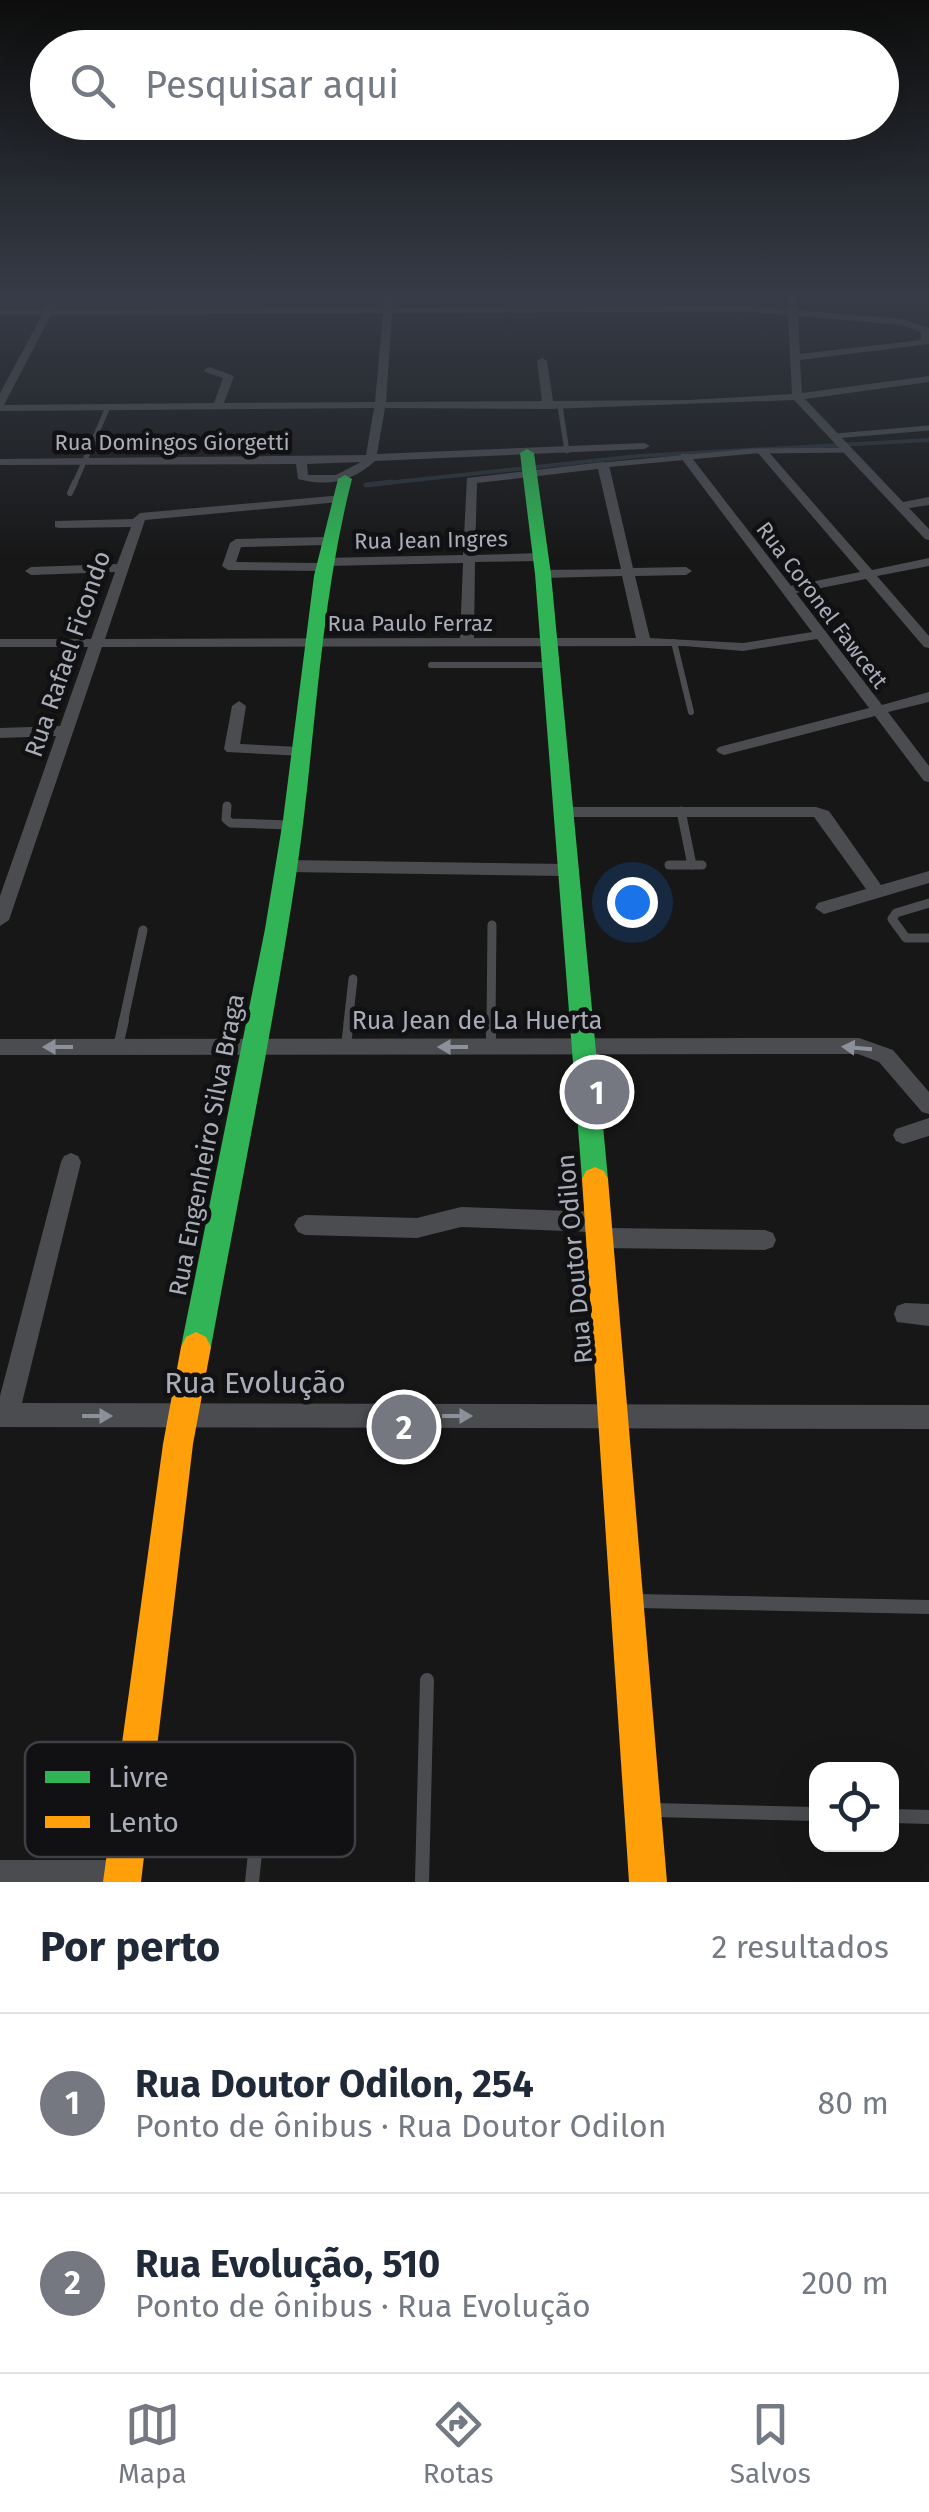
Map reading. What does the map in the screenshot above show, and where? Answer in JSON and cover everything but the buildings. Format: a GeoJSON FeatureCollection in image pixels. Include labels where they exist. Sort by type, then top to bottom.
{"type":"FeatureCollection","features":[{"type":"Feature","properties":{"kind":"street"},"geometry":{"type":"LineString","coordinates":[[218,406],[226,383]]}},
{"type":"Feature","properties":{"kind":"street"},"geometry":{"type":"LineString","coordinates":[[59,524],[139,520],[342,488],[372,459],[382,383]]}},
{"type":"Feature","properties":{"kind":"street"},"geometry":{"type":"LineString","coordinates":[[548,383],[554,406]]}},
{"type":"Feature","properties":{"kind":"street"},"geometry":{"type":"LineString","coordinates":[[796,383],[797,398],[929,536]]}},
{"type":"Feature","properties":{"kind":"street"},"geometry":{"type":"LineString","coordinates":[[0,405],[554,406],[797,398],[902,383]]}},
{"type":"Feature","properties":{"kind":"street","name":"Rua Domingos Giorgetti"},"geometry":{"type":"LineString","coordinates":[[0,462],[372,459],[528,465],[567,451],[644,446]]}},
{"type":"Feature","properties":{"kind":"street"},"geometry":{"type":"LineString","coordinates":[[762,451],[929,644]]}},
{"type":"Feature","properties":{"kind":"street","name":"Rua Coronel Fawcett"},"geometry":{"type":"LineString","coordinates":[[685,456],[929,776]]}},
{"type":"Feature","properties":{"kind":"street"},"geometry":{"type":"LineString","coordinates":[[301,461],[304,479],[342,488]]}},
{"type":"Feature","properties":{"kind":"street"},"geometry":{"type":"LineString","coordinates":[[468,643],[470,484],[476,478],[528,465],[603,465],[644,642]]}},
{"type":"Feature","properties":{"kind":"street","name":"Rua Doutor Odilon"},"geometry":{"type":"LineString","coordinates":[[528,465],[586,1046],[648,1882]]}},
{"type":"Feature","properties":{"kind":"street","name":"Rua Engenheiro Silva Braga"},"geometry":{"type":"LineString","coordinates":[[140,1742],[183,1416],[288,866],[310,642],[323,557],[342,488]]}},
{"type":"Feature","properties":{"kind":"street"},"geometry":{"type":"LineString","coordinates":[[900,506],[929,501]]}},
{"type":"Feature","properties":{"kind":"street","name":"Rua Rafael Ficondo"},"geometry":{"type":"LineString","coordinates":[[0,920],[139,520]]}},
{"type":"Feature","properties":{"kind":"street"},"geometry":{"type":"LineString","coordinates":[[239,542],[323,557],[228,566],[234,545],[239,542]]}},
{"type":"Feature","properties":{"kind":"street","name":"Rua Jean Ingres"},"geometry":{"type":"LineString","coordinates":[[323,557],[469,558],[628,572],[686,571]]}},
{"type":"Feature","properties":{"kind":"street"},"geometry":{"type":"LineString","coordinates":[[786,590],[929,562]]}},
{"type":"Feature","properties":{"kind":"street"},"geometry":{"type":"LineString","coordinates":[[31,571],[122,568]]}},
{"type":"Feature","properties":{"kind":"street","name":"Rua Paulo Ferraz"},"geometry":{"type":"LineString","coordinates":[[0,642],[468,643],[548,654],[644,642],[743,647],[819,634]]}},
{"type":"Feature","properties":{"kind":"street"},"geometry":{"type":"LineString","coordinates":[[724,750],[929,698]]}},
{"type":"Feature","properties":{"kind":"street"},"geometry":{"type":"LineString","coordinates":[[239,706],[232,749],[299,752]]}},
{"type":"Feature","properties":{"kind":"street"},"geometry":{"type":"LineString","coordinates":[[0,733],[65,730]]}},
{"type":"Feature","properties":{"kind":"street"},"geometry":{"type":"LineString","coordinates":[[562,812],[816,812],[823,815],[878,893]]}},
{"type":"Feature","properties":{"kind":"street"},"geometry":{"type":"LineString","coordinates":[[288,866],[568,870]]}},
{"type":"Feature","properties":{"kind":"street"},"geometry":{"type":"LineString","coordinates":[[824,908],[929,878]]}},
{"type":"Feature","properties":{"kind":"street","name":"Rua Jean de La Huerta"},"geometry":{"type":"LineString","coordinates":[[0,1047],[858,1046],[886,1056],[929,1106]]}},
{"type":"Feature","properties":{"kind":"street"},"geometry":{"type":"LineString","coordinates":[[903,1134],[929,1128]]}},
{"type":"Feature","properties":{"kind":"street"},"geometry":{"type":"LineString","coordinates":[[3,1415],[71,1162]]}},
{"type":"Feature","properties":{"kind":"street"},"geometry":{"type":"LineString","coordinates":[[305,1225],[417,1228],[461,1217],[765,1240]]}},
{"type":"Feature","properties":{"kind":"street"},"geometry":{"type":"LineString","coordinates":[[905,1314],[929,1315]]}},
{"type":"Feature","properties":{"kind":"street","name":"Rua Evolução"},"geometry":{"type":"LineString","coordinates":[[3,1415],[929,1418]]}},
{"type":"Feature","properties":{"kind":"street"},"geometry":{"type":"LineString","coordinates":[[0,1875],[122,1878]]}},
{"type":"Feature","properties":{"kind":"lane"},"geometry":{"type":"LineString","coordinates":[[554,406],[567,451]]}},
{"type":"Feature","properties":{"kind":"lane"},"geometry":{"type":"LineString","coordinates":[[70,493],[108,407]]}},
{"type":"Feature","properties":{"kind":"lane"},"geometry":{"type":"LineString","coordinates":[[603,465],[842,443],[929,428]]}},
{"type":"Feature","properties":{"kind":"lane"},"geometry":{"type":"LineString","coordinates":[[674,642],[690,712]]}},
{"type":"Feature","properties":{"kind":"lane"},"geometry":{"type":"LineString","coordinates":[[431,665],[548,654]]}},
{"type":"Feature","properties":{"kind":"lane"},"geometry":{"type":"LineString","coordinates":[[227,806],[226,819],[231,823],[292,825]]}},
{"type":"Feature","properties":{"kind":"lane"},"geometry":{"type":"LineString","coordinates":[[669,866],[697,865],[681,812]]}},
{"type":"Feature","properties":{"kind":"lane"},"geometry":{"type":"LineString","coordinates":[[929,903],[896,913],[892,919],[906,938],[929,938]]}},
{"type":"Feature","properties":{"kind":"lane"},"geometry":{"type":"LineString","coordinates":[[490,1048],[492,925]]}},
{"type":"Feature","properties":{"kind":"lane"},"geometry":{"type":"LineString","coordinates":[[118,1047],[143,930]]}},
{"type":"Feature","properties":{"kind":"lane"},"geometry":{"type":"LineString","coordinates":[[346,1046],[354,979]]}},
{"type":"Feature","properties":{"kind":"lane"},"geometry":{"type":"LineString","coordinates":[[629,1601],[929,1607]]}},
{"type":"Feature","properties":{"kind":"lane"},"geometry":{"type":"LineString","coordinates":[[422,1882],[426,1680]]}},
{"type":"Feature","properties":{"kind":"lane"},"geometry":{"type":"LineString","coordinates":[[642,1810],[809,1814]]}},
{"type":"Feature","properties":{"kind":"lane"},"geometry":{"type":"LineString","coordinates":[[899,1816],[929,1817]]}},
{"type":"Feature","properties":{"kind":"lane"},"geometry":{"type":"LineString","coordinates":[[252,1882],[254,1857]]}},
{"type":"Feature","properties":{"kind":"waterway"},"geometry":{"type":"LineString","coordinates":[[368,485],[638,456],[929,440]]}},
{"type":"Feature","properties":{"kind":"waterway"},"geometry":{"type":"LineString","coordinates":[[366,485],[392,482]]}},
{"type":"Feature","properties":{"kind":"traffic: fast"},"geometry":{"type":"LineString","coordinates":[[527,453],[543,574],[595,1179]]}},
{"type":"Feature","properties":{"kind":"traffic: fast"},"geometry":{"type":"LineString","coordinates":[[196,1347],[276,929],[322,576],[345,479]]}},
{"type":"Feature","properties":{"kind":"traffic: slow"},"geometry":{"type":"LineString","coordinates":[[595,1179],[648,1882]]}},
{"type":"Feature","properties":{"kind":"traffic: slow"},"geometry":{"type":"LineString","coordinates":[[140,1742],[178,1444],[196,1347]]}},
{"type":"Feature","properties":{"kind":"traffic: slow"},"geometry":{"type":"LineString","coordinates":[[122,1882],[125,1857]]}},
{"type":"Feature","properties":{"kind":"place","name":"Rua Doutor Odilon, 254"},"geometry":{"type":"Point","coordinates":[597,1092]}},
{"type":"Feature","properties":{"kind":"place","name":"Rua Evolução, 510"},"geometry":{"type":"Point","coordinates":[404,1427]}}]}
